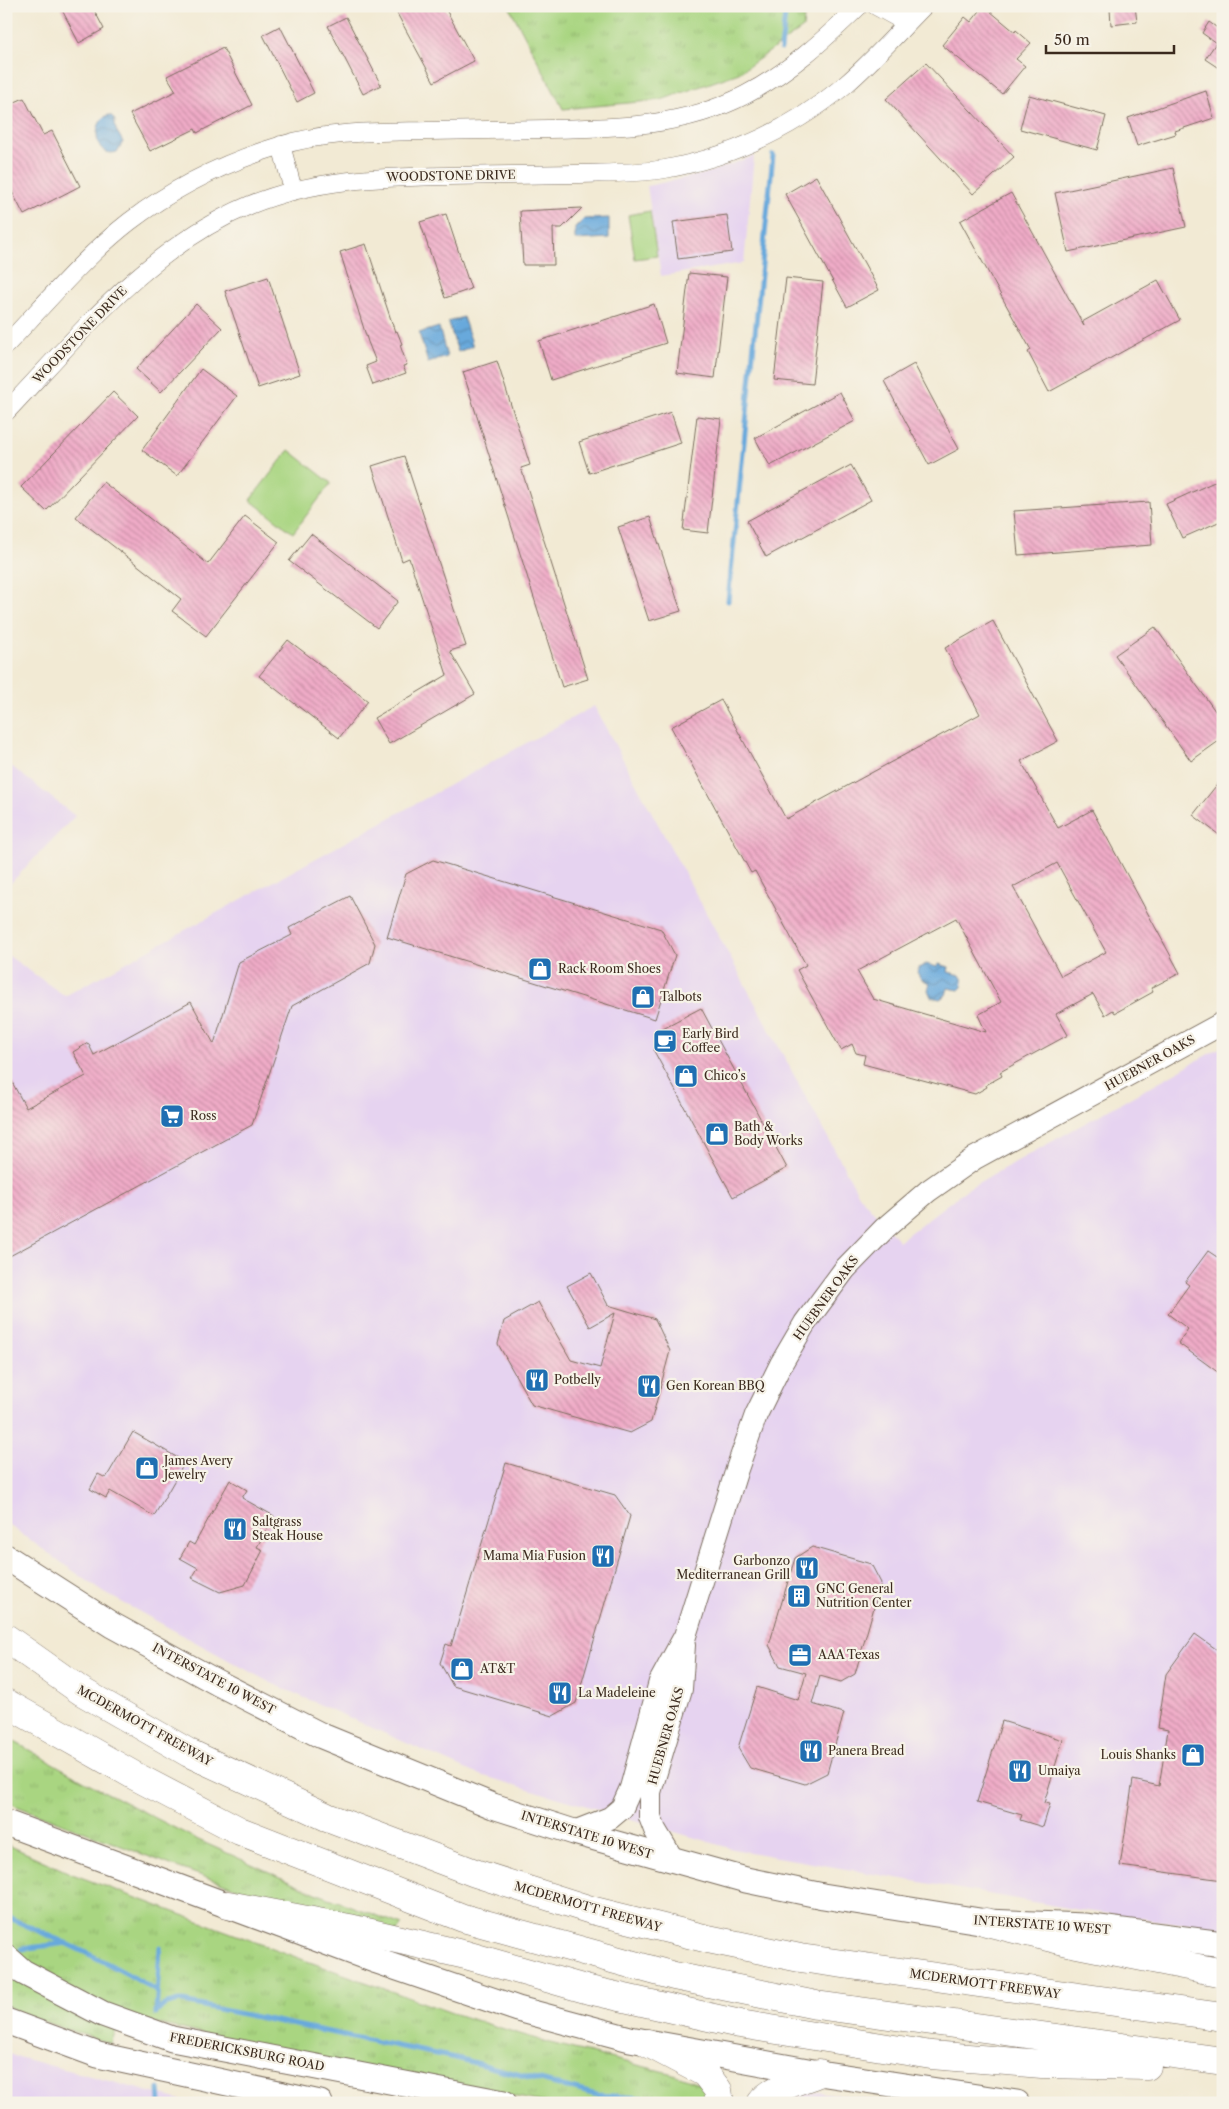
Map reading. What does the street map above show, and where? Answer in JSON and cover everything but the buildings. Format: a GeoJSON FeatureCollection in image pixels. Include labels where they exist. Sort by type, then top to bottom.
{"type":"FeatureCollection","features":[{"type":"Feature","properties":{"kind":"main road","name":"INTERSTATE 10 WEST"},"geometry":{"type":"LineString","coordinates":[[6,1557],[112,1625],[218,1683],[322,1736],[493,1806],[574,1832],[746,1880],[823,1896],[986,1922],[1084,1926],[1223,1944]]}},
{"type":"Feature","properties":{"kind":"main road","name":"MCDERMOTT FREEWAY"},"geometry":{"type":"LineString","coordinates":[[6,1638],[81,1690],[189,1753],[327,1817],[475,1873],[592,1910],[708,1939],[800,1958],[1223,2017]]}},
{"type":"Feature","properties":{"kind":"main road"},"geometry":{"type":"LineString","coordinates":[[6,1703],[135,1776],[240,1830],[463,1918],[674,1976],[816,2005],[1223,2061]]}},
{"type":"Feature","properties":{"kind":"main road"},"geometry":{"type":"LineString","coordinates":[[6,1822],[377,1961],[518,2009],[648,2043],[819,2073],[1017,2103]]}},
{"type":"Feature","properties":{"kind":"main road"},"geometry":{"type":"LineString","coordinates":[[228,1906],[349,1928],[466,1955],[589,1990],[740,2024],[816,2037],[931,2055],[1042,2064],[1223,2067]]}},
{"type":"Feature","properties":{"kind":"main road"},"geometry":{"type":"LineString","coordinates":[[986,1922],[1072,1943],[1223,1973]]}},
{"type":"Feature","properties":{"kind":"main road","name":"FREDERICKSBURG ROAD"},"geometry":{"type":"LineString","coordinates":[[6,1957],[23,1972],[103,2014],[172,2039],[504,2103]]}},
{"type":"Feature","properties":{"kind":"main road"},"geometry":{"type":"LineString","coordinates":[[6,2021],[98,2055],[320,2103]]}},
{"type":"Feature","properties":{"kind":"main road"},"geometry":{"type":"LineString","coordinates":[[648,2043],[704,2073],[718,2090],[720,2103]]}},
{"type":"Feature","properties":{"kind":"main road"},"geometry":{"type":"LineString","coordinates":[[761,2103],[764,2099],[787,2085],[819,2073]]}},
{"type":"Feature","properties":{"kind":"street"},"geometry":{"type":"LineString","coordinates":[[6,345],[101,246],[129,222],[165,196],[244,158],[281,145],[344,133],[612,128],[683,118],[744,96],[790,68],[818,46],[859,6]]}},
{"type":"Feature","properties":{"kind":"street"},"geometry":{"type":"LineString","coordinates":[[876,6],[907,23]]}},
{"type":"Feature","properties":{"kind":"street","name":"WOODSTONE DRIVE"},"geometry":{"type":"LineString","coordinates":[[6,412],[144,270],[170,249],[212,223],[251,205],[293,190],[327,183],[382,177],[634,173],[697,162],[738,148],[775,132],[813,109],[846,84],[924,6]]}},
{"type":"Feature","properties":{"kind":"street"},"geometry":{"type":"LineString","coordinates":[[281,145],[293,190]]}},
{"type":"Feature","properties":{"kind":"street","name":"HUEBNER OAKS"},"geometry":{"type":"LineString","coordinates":[[574,1832],[610,1818],[622,1808],[631,1788],[660,1682],[685,1636],[737,1469],[756,1415],[780,1364],[805,1323],[845,1269],[885,1228],[928,1190],[975,1158],[1223,1023]]}},
{"type":"Feature","properties":{"kind":"street","name":"HUEBNER OAKS"},"geometry":{"type":"LineString","coordinates":[[673,1860],[655,1830],[650,1817],[650,1792],[681,1688],[685,1636]]}},
{"type":"Feature","properties":{"kind":"shaded area"},"geometry":{"type":"Polygon","coordinates":[[[754,156],[744,263],[661,276],[647,186],[704,174],[754,156]]]}},
{"type":"Feature","properties":{"kind":"shaded area"},"geometry":{"type":"Polygon","coordinates":[[[594,706],[859,1195],[899,1241],[967,1189],[1223,1046],[1223,1929],[1079,1910],[733,1849],[474,1773],[269,1682],[103,1592],[6,1523],[6,954],[65,996],[594,706]]]}},
{"type":"Feature","properties":{"kind":"shaded area"},"geometry":{"type":"Polygon","coordinates":[[[6,762],[75,816],[6,888],[6,762]]]}},
{"type":"Feature","properties":{"kind":"shaded area"},"geometry":{"type":"Polygon","coordinates":[[[6,2052],[14,2056],[192,2103],[6,2103],[6,2052]]]}},
{"type":"Feature","properties":{"kind":"shaded area"},"geometry":{"type":"Polygon","coordinates":[[[819,2092],[895,2103],[779,2103],[794,2094],[819,2092]]]}},
{"type":"Feature","properties":{"kind":"green space"},"geometry":{"type":"Polygon","coordinates":[[[509,6],[805,6],[803,28],[739,73],[661,100],[563,109],[509,6]]]}},
{"type":"Feature","properties":{"kind":"green space"},"geometry":{"type":"Polygon","coordinates":[[[650,211],[657,256],[635,259],[628,215],[650,211]]]}},
{"type":"Feature","properties":{"kind":"green space"},"geometry":{"type":"Polygon","coordinates":[[[289,450],[331,483],[293,533],[250,500],[289,450]]]}},
{"type":"Feature","properties":{"kind":"green space"},"geometry":{"type":"Polygon","coordinates":[[[6,1737],[88,1783],[194,1838],[318,1894],[402,1925],[397,1932],[268,1899],[171,1865],[6,1802],[6,1737]]]}},
{"type":"Feature","properties":{"kind":"green space"},"geometry":{"type":"Polygon","coordinates":[[[6,1844],[72,1874],[452,2013],[546,2042],[677,2075],[701,2084],[712,2103],[548,2103],[277,2051],[121,2015],[111,2044],[34,2018],[6,2006],[6,1844]]]}},
{"type":"Feature","properties":{"kind":"water"},"geometry":{"type":"Polygon","coordinates":[[[109,115],[114,119],[116,130],[123,142],[117,152],[109,153],[99,145],[97,131],[103,118],[109,115]]]}},
{"type":"Feature","properties":{"kind":"water"},"geometry":{"type":"Polygon","coordinates":[[[609,218],[609,238],[575,240],[575,228],[584,219],[609,218]]]}},
{"type":"Feature","properties":{"kind":"water"},"geometry":{"type":"Polygon","coordinates":[[[463,317],[473,346],[458,352],[448,322],[463,317]]]}},
{"type":"Feature","properties":{"kind":"water"},"geometry":{"type":"Polygon","coordinates":[[[439,327],[447,357],[428,363],[419,333],[439,327]]]}},
{"type":"Feature","properties":{"kind":"water"},"geometry":{"type":"Polygon","coordinates":[[[926,964],[937,967],[939,964],[949,967],[948,972],[960,975],[963,980],[962,987],[959,990],[948,988],[946,995],[940,999],[931,997],[928,990],[930,983],[921,979],[917,972],[919,968],[926,964]]]}},
{"type":"Feature","properties":{"kind":"waterway"},"geometry":{"type":"LineString","coordinates":[[781,49],[786,6]]}},
{"type":"Feature","properties":{"kind":"waterway"},"geometry":{"type":"LineString","coordinates":[[728,601],[773,155]]}},
{"type":"Feature","properties":{"kind":"waterway"},"geometry":{"type":"LineString","coordinates":[[6,1915],[103,1961],[156,1991]]}},
{"type":"Feature","properties":{"kind":"waterway"},"geometry":{"type":"LineString","coordinates":[[21,1949],[67,1943]]}},
{"type":"Feature","properties":{"kind":"waterway"},"geometry":{"type":"LineString","coordinates":[[156,2014],[160,1947]]}},
{"type":"Feature","properties":{"kind":"waterway"},"geometry":{"type":"LineString","coordinates":[[156,2013],[164,2005],[179,2001],[460,2059],[597,2095],[643,2098]]}},
{"type":"Feature","properties":{"kind":"waterway"},"geometry":{"type":"LineString","coordinates":[[159,2089],[160,2103]]}},
{"type":"Feature","properties":{"kind":"place","name":"Rack Room Shoes"},"geometry":{"type":"Point","coordinates":[540,969]}},
{"type":"Feature","properties":{"kind":"place","name":"Talbots"},"geometry":{"type":"Point","coordinates":[643,997]}},
{"type":"Feature","properties":{"kind":"place","name":"Early Bird Coffee"},"geometry":{"type":"Point","coordinates":[665,1041]}},
{"type":"Feature","properties":{"kind":"place","name":"Chico’s"},"geometry":{"type":"Point","coordinates":[686,1076]}},
{"type":"Feature","properties":{"kind":"place","name":"Ross"},"geometry":{"type":"Point","coordinates":[172,1116]}},
{"type":"Feature","properties":{"kind":"place","name":"Bath & Body Works"},"geometry":{"type":"Point","coordinates":[717,1134]}},
{"type":"Feature","properties":{"kind":"place","name":"Potbelly"},"geometry":{"type":"Point","coordinates":[537,1380]}},
{"type":"Feature","properties":{"kind":"place","name":"Gen Korean BBQ"},"geometry":{"type":"Point","coordinates":[649,1386]}},
{"type":"Feature","properties":{"kind":"place","name":"James Avery Jewelry"},"geometry":{"type":"Point","coordinates":[147,1468]}},
{"type":"Feature","properties":{"kind":"place","name":"Saltgrass Steak House"},"geometry":{"type":"Point","coordinates":[235,1529]}},
{"type":"Feature","properties":{"kind":"place","name":"Mama Mia Fusion"},"geometry":{"type":"Point","coordinates":[603,1556]}},
{"type":"Feature","properties":{"kind":"place","name":"Garbonzo Mediterranean Grill"},"geometry":{"type":"Point","coordinates":[807,1568]}},
{"type":"Feature","properties":{"kind":"place","name":"GNC General Nutrition Center"},"geometry":{"type":"Point","coordinates":[799,1596]}},
{"type":"Feature","properties":{"kind":"place","name":"AAA Texas"},"geometry":{"type":"Point","coordinates":[800,1655]}},
{"type":"Feature","properties":{"kind":"place","name":"AT&T"},"geometry":{"type":"Point","coordinates":[462,1669]}},
{"type":"Feature","properties":{"kind":"place","name":"La Madeleine"},"geometry":{"type":"Point","coordinates":[560,1693]}},
{"type":"Feature","properties":{"kind":"place","name":"Panera Bread"},"geometry":{"type":"Point","coordinates":[811,1751]}},
{"type":"Feature","properties":{"kind":"place","name":"Louis Shanks"},"geometry":{"type":"Point","coordinates":[1193,1755]}},
{"type":"Feature","properties":{"kind":"place","name":"Umaiya"},"geometry":{"type":"Point","coordinates":[1020,1771]}}]}
